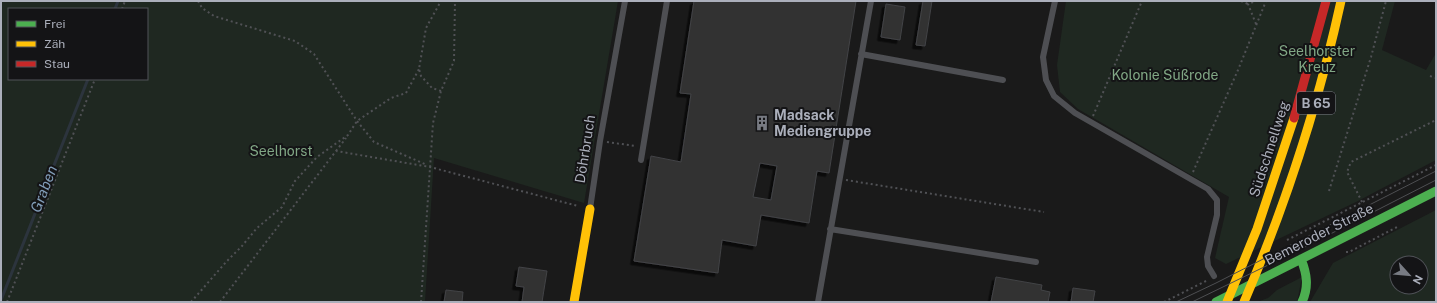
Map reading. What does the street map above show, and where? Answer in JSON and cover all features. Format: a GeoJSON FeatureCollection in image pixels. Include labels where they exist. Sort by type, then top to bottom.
{"type":"FeatureCollection","features":[{"type":"Feature","properties":{"kind":"main road","name":"Südschnellweg"},"geometry":{"type":"LineString","coordinates":[[1227,302],[1255,236],[1300,100],[1326,1]]}},
{"type":"Feature","properties":{"kind":"main road","name":"B 65"},"geometry":{"type":"LineString","coordinates":[[1244,302],[1284,203],[1330,52],[1341,1]]}},
{"type":"Feature","properties":{"kind":"main road","name":"Bemeroder Straße"},"geometry":{"type":"LineString","coordinates":[[1216,302],[1436,191]]}},
{"type":"Feature","properties":{"kind":"main road","name":"Döhrbruch"},"geometry":{"type":"LineString","coordinates":[[574,302],[590,209]]}},
{"type":"Feature","properties":{"kind":"main road"},"geometry":{"type":"LineString","coordinates":[[1301,259],[1306,271],[1308,287],[1302,302]]}},
{"type":"Feature","properties":{"kind":"lane","name":"Döhrbruch"},"geometry":{"type":"LineString","coordinates":[[590,209],[600,141],[625,1]]}},
{"type":"Feature","properties":{"kind":"lane"},"geometry":{"type":"LineString","coordinates":[[641,160],[667,1]]}},
{"type":"Feature","properties":{"kind":"lane"},"geometry":{"type":"LineString","coordinates":[[817,301],[840,178],[870,1]]}},
{"type":"Feature","properties":{"kind":"lane"},"geometry":{"type":"LineString","coordinates":[[1055,1],[1043,56],[1046,80],[1054,96],[1075,113],[1208,189],[1217,200],[1217,215],[1207,257],[1208,266],[1214,276]]}},
{"type":"Feature","properties":{"kind":"lane"},"geometry":{"type":"LineString","coordinates":[[861,54],[1003,80]]}},
{"type":"Feature","properties":{"kind":"lane"},"geometry":{"type":"LineString","coordinates":[[830,228],[1036,262]]}},
{"type":"Feature","properties":{"kind":"path"},"geometry":{"type":"LineString","coordinates":[[198,1],[202,8],[214,16],[295,41],[314,54],[357,121],[374,142],[430,167]]}},
{"type":"Feature","properties":{"kind":"path"},"geometry":{"type":"LineString","coordinates":[[220,302],[349,134],[357,121],[391,98],[406,93],[419,69],[426,28],[441,1]]}},
{"type":"Feature","properties":{"kind":"path"},"geometry":{"type":"LineString","coordinates":[[421,302],[433,124],[441,91],[454,61],[454,1]]}},
{"type":"Feature","properties":{"kind":"path"},"geometry":{"type":"LineString","coordinates":[[1090,122],[1142,1]]}},
{"type":"Feature","properties":{"kind":"path"},"geometry":{"type":"LineString","coordinates":[[1241,1],[1248,4],[1256,1]]}},
{"type":"Feature","properties":{"kind":"path"},"geometry":{"type":"LineString","coordinates":[[1190,178],[1238,70],[1266,1]]}},
{"type":"Feature","properties":{"kind":"path"},"geometry":{"type":"LineString","coordinates":[[1329,191],[1371,57],[1386,1]]}},
{"type":"Feature","properties":{"kind":"path"},"geometry":{"type":"LineString","coordinates":[[1248,4],[1256,24]]}},
{"type":"Feature","properties":{"kind":"path"},"geometry":{"type":"LineString","coordinates":[[419,69],[421,76],[432,88],[441,91]]}},
{"type":"Feature","properties":{"kind":"path"},"geometry":{"type":"LineString","coordinates":[[1430,76],[1436,78]]}},
{"type":"Feature","properties":{"kind":"path"},"geometry":{"type":"LineString","coordinates":[[7,302],[95,80]]}},
{"type":"Feature","properties":{"kind":"path"},"geometry":{"type":"LineString","coordinates":[[1363,202],[1347,172],[1351,162],[1436,120]]}},
{"type":"Feature","properties":{"kind":"path"},"geometry":{"type":"LineString","coordinates":[[191,302],[257,228],[282,206],[295,181],[317,157],[349,134]]}},
{"type":"Feature","properties":{"kind":"path"},"geometry":{"type":"LineString","coordinates":[[600,141],[643,146]]}},
{"type":"Feature","properties":{"kind":"path"},"geometry":{"type":"LineString","coordinates":[[336,151],[430,167],[590,209]]}},
{"type":"Feature","properties":{"kind":"path"},"geometry":{"type":"LineString","coordinates":[[1285,241],[1436,165]]}},
{"type":"Feature","properties":{"kind":"path"},"geometry":{"type":"LineString","coordinates":[[840,178],[1044,212]]}},
{"type":"Feature","properties":{"kind":"path"},"geometry":{"type":"LineString","coordinates":[[1164,302],[1214,276]]}},
{"type":"Feature","properties":{"kind":"green space","name":"Seelhorst"},"geometry":{"type":"Polygon","coordinates":[[[1,1],[618,1],[584,203],[434,158],[425,302],[1,302],[1,1]]]}},
{"type":"Feature","properties":{"kind":"green space"},"geometry":{"type":"Polygon","coordinates":[[[1066,1],[1395,1],[1382,50],[1426,70],[1436,53],[1436,160],[1356,202],[1226,264],[1215,258],[1229,197],[1078,109],[1060,92],[1057,65],[1066,1]]]}},
{"type":"Feature","properties":{"kind":"green space"},"geometry":{"type":"Polygon","coordinates":[[[1436,210],[1436,302],[1310,302],[1333,263],[1436,210]]]}},
{"type":"Feature","properties":{"kind":"green space"},"geometry":{"type":"Polygon","coordinates":[[[1302,277],[1297,302],[1257,302],[1268,298],[1277,290],[1302,277]]]}},
{"type":"Feature","properties":{"kind":"building","name":"Madsack Mediengruppe"},"geometry":{"type":"Polygon","coordinates":[[[694,1],[856,1],[829,173],[817,171],[809,223],[761,215],[756,246],[722,240],[718,273],[634,261],[651,156],[681,162],[691,94],[680,93],[694,1]],[[760,163],[753,197],[771,200],[777,166],[760,163]]]}},
{"type":"Feature","properties":{"kind":"building"},"geometry":{"type":"Polygon","coordinates":[[[923,1],[932,1],[925,46],[916,45],[923,1]]]}},
{"type":"Feature","properties":{"kind":"building"},"geometry":{"type":"Polygon","coordinates":[[[886,4],[905,7],[900,40],[881,37],[886,4]]]}},
{"type":"Feature","properties":{"kind":"building"},"geometry":{"type":"Polygon","coordinates":[[[519,267],[547,271],[542,302],[522,302],[524,287],[516,286],[519,267]]]}},
{"type":"Feature","properties":{"kind":"building"},"geometry":{"type":"Polygon","coordinates":[[[996,277],[1042,285],[1041,290],[1050,292],[1048,302],[991,302],[996,277]]]}},
{"type":"Feature","properties":{"kind":"building"},"geometry":{"type":"Polygon","coordinates":[[[1073,288],[1095,291],[1093,302],[1071,302],[1073,288]]]}},
{"type":"Feature","properties":{"kind":"building"},"geometry":{"type":"Polygon","coordinates":[[[446,290],[463,292],[462,302],[444,302],[446,290]]]}},
{"type":"Feature","properties":{"kind":"waterway","name":"Graben"},"geometry":{"type":"LineString","coordinates":[[115,8],[118,1]]}},
{"type":"Feature","properties":{"kind":"waterway","name":"Graben"},"geometry":{"type":"LineString","coordinates":[[1,300],[88,80]]}},
{"type":"Feature","properties":{"kind":"tram line"},"geometry":{"type":"LineString","coordinates":[[1176,302],[1436,171]]}},
{"type":"Feature","properties":{"kind":"tram line"},"geometry":{"type":"LineString","coordinates":[[1192,302],[1297,251],[1436,180]]}},
{"type":"Feature","properties":{"kind":"traffic: fast"},"geometry":{"type":"LineString","coordinates":[[1216,302],[1436,191]]}},
{"type":"Feature","properties":{"kind":"traffic: fast"},"geometry":{"type":"LineString","coordinates":[[1301,259],[1305,270],[1306,280],[1306,291],[1302,302]]}},
{"type":"Feature","properties":{"kind":"traffic: slow"},"geometry":{"type":"LineString","coordinates":[[1244,302],[1274,228],[1300,154],[1322,79],[1341,1]]}},
{"type":"Feature","properties":{"kind":"traffic: slow"},"geometry":{"type":"LineString","coordinates":[[1227,302],[1257,229],[1294,118]]}},
{"type":"Feature","properties":{"kind":"traffic: slow"},"geometry":{"type":"LineString","coordinates":[[574,302],[590,209]]}},
{"type":"Feature","properties":{"kind":"traffic: jam"},"geometry":{"type":"LineString","coordinates":[[1294,118],[1326,1]]}},
{"type":"Feature","properties":{"kind":"place","name":"Madsack Mediengruppe"},"geometry":{"type":"Point","coordinates":[762,123]}},
{"type":"Feature","properties":{"kind":"park label","name":"Seelhorster Kreuz"},"geometry":{"type":"Point","coordinates":[1317,60]}},
{"type":"Feature","properties":{"kind":"park label","name":"Kolonie Süßrode"},"geometry":{"type":"Point","coordinates":[1165,75]}}]}
